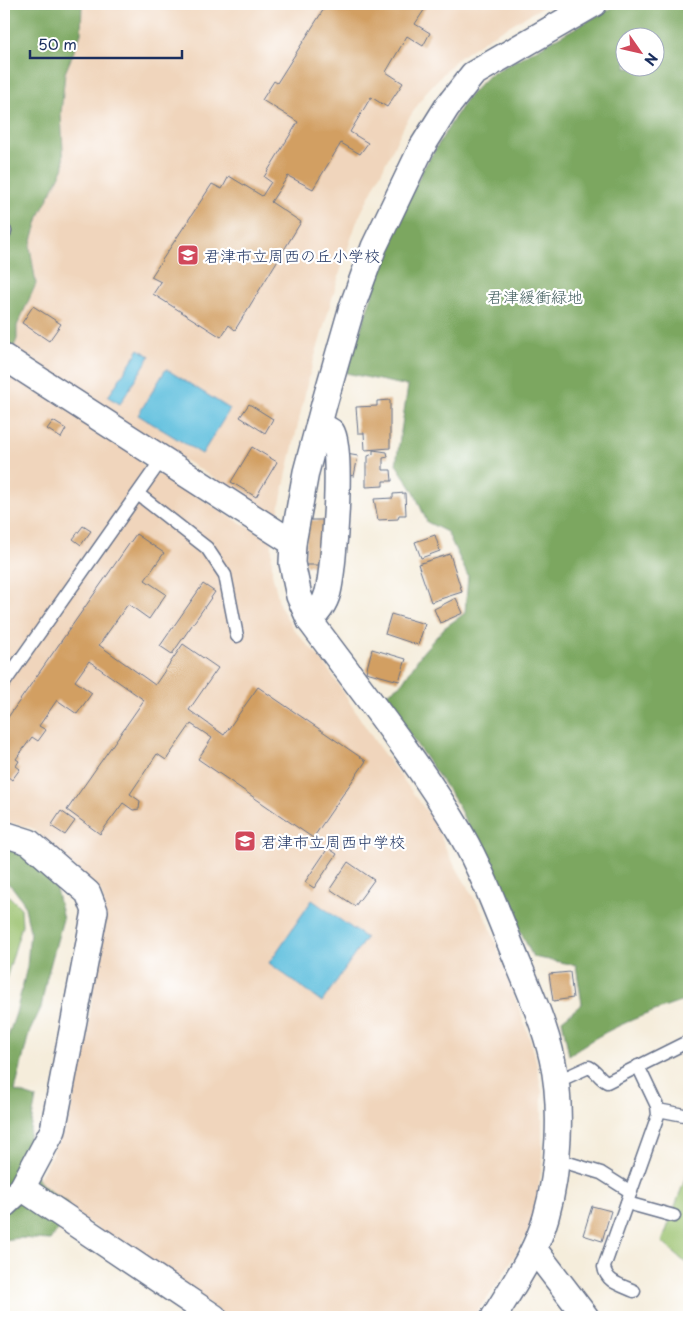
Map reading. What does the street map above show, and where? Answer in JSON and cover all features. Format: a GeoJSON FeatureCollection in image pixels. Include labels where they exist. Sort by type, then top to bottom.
{"type":"FeatureCollection","features":[{"type":"Feature","properties":{"kind":"street"},"geometry":{"type":"LineString","coordinates":[[494,1317],[534,1249],[546,1218],[553,1184],[558,1134],[556,1082],[552,1058],[537,1010],[500,917],[462,835],[427,781],[310,621],[299,596],[292,563],[293,543],[306,472],[352,307],[374,246],[422,147],[446,107],[472,74],[594,4]]}},
{"type":"Feature","properties":{"kind":"street"},"geometry":{"type":"LineString","coordinates":[[4,357],[293,543]]}},
{"type":"Feature","properties":{"kind":"street"},"geometry":{"type":"LineString","coordinates":[[310,621],[321,608],[328,594],[337,472],[337,445],[331,432],[319,424]]}},
{"type":"Feature","properties":{"kind":"street"},"geometry":{"type":"LineString","coordinates":[[4,834],[29,842],[88,893],[95,911],[53,1130],[22,1188],[4,1205]]}},
{"type":"Feature","properties":{"kind":"street"},"geometry":{"type":"LineString","coordinates":[[22,1188],[214,1317]]}},
{"type":"Feature","properties":{"kind":"street"},"geometry":{"type":"LineString","coordinates":[[534,1249],[586,1317]]}},
{"type":"Feature","properties":{"kind":"lane"},"geometry":{"type":"LineString","coordinates":[[4,683],[162,459]]}},
{"type":"Feature","properties":{"kind":"lane"},"geometry":{"type":"LineString","coordinates":[[138,494],[207,548],[225,574],[237,636]]}},
{"type":"Feature","properties":{"kind":"lane"},"geometry":{"type":"LineString","coordinates":[[556,1082],[589,1067],[601,1079],[608,1082],[689,1041]]}},
{"type":"Feature","properties":{"kind":"lane"},"geometry":{"type":"LineString","coordinates":[[634,1291],[613,1282],[605,1274],[604,1267],[658,1115],[658,1110],[638,1066]]}},
{"type":"Feature","properties":{"kind":"lane"},"geometry":{"type":"LineString","coordinates":[[658,1110],[689,1116]]}},
{"type":"Feature","properties":{"kind":"lane"},"geometry":{"type":"LineString","coordinates":[[555,1160],[602,1173],[629,1198],[674,1216]]}},
{"type":"Feature","properties":{"kind":"shaded area","name":"君津市立周西の丘小学校"},"geometry":{"type":"Polygon","coordinates":[[[82,4],[548,4],[489,37],[457,59],[427,91],[405,124],[357,221],[341,269],[308,380],[277,517],[11,353],[17,339],[17,326],[36,284],[30,247],[40,214],[63,167],[61,114],[65,73],[81,34],[82,4]]]}},
{"type":"Feature","properties":{"kind":"shaded area","name":"君津市立周西中学校"},"geometry":{"type":"Polygon","coordinates":[[[4,366],[135,451],[145,468],[157,475],[165,475],[220,511],[272,540],[272,573],[280,606],[294,630],[324,663],[378,746],[433,820],[449,855],[489,924],[534,1051],[542,1092],[542,1163],[537,1199],[528,1233],[499,1282],[473,1317],[228,1317],[35,1186],[68,1123],[86,1042],[105,907],[101,892],[32,828],[4,821],[4,366]]]}},
{"type":"Feature","properties":{"kind":"green space"},"geometry":{"type":"Polygon","coordinates":[[[4,4],[82,4],[81,34],[65,73],[61,114],[64,167],[40,214],[30,247],[36,284],[17,326],[17,339],[4,371],[4,4]]]}},
{"type":"Feature","properties":{"kind":"green space","name":"君津緩衝緑地"},"geometry":{"type":"Polygon","coordinates":[[[619,4],[689,4],[689,999],[613,1029],[569,1055],[562,1020],[582,1004],[576,965],[533,957],[455,800],[383,696],[402,683],[422,653],[444,628],[465,613],[468,576],[447,532],[427,522],[414,492],[396,464],[408,386],[346,373],[392,236],[423,169],[466,99],[489,75],[619,4]]]}},
{"type":"Feature","properties":{"kind":"green space"},"geometry":{"type":"Polygon","coordinates":[[[4,846],[24,853],[52,872],[63,919],[46,981],[41,1008],[29,1033],[15,1091],[36,1098],[29,1144],[31,1166],[36,1176],[46,1188],[69,1204],[59,1229],[50,1240],[19,1238],[4,1240],[4,1048],[16,1013],[27,967],[30,931],[24,903],[13,888],[4,880],[4,846]]]}},
{"type":"Feature","properties":{"kind":"green space"},"geometry":{"type":"Polygon","coordinates":[[[4,891],[21,908],[22,925],[4,986],[4,891]]]}},
{"type":"Feature","properties":{"kind":"green space"},"geometry":{"type":"Polygon","coordinates":[[[689,1168],[689,1266],[662,1242],[689,1168]]]}},
{"type":"Feature","properties":{"kind":"water"},"geometry":{"type":"Polygon","coordinates":[[[139,349],[150,356],[120,404],[108,397],[139,349]]]}},
{"type":"Feature","properties":{"kind":"water"},"geometry":{"type":"Polygon","coordinates":[[[166,369],[230,409],[202,454],[138,415],[166,369]]]}},
{"type":"Feature","properties":{"kind":"water"},"geometry":{"type":"Polygon","coordinates":[[[312,900],[366,938],[322,1002],[269,963],[312,900]]]}},
{"type":"Feature","properties":{"kind":"building"},"geometry":{"type":"Polygon","coordinates":[[[327,4],[428,4],[415,24],[430,33],[423,46],[407,36],[386,72],[403,83],[387,107],[371,97],[350,132],[368,143],[360,154],[341,143],[313,189],[288,176],[271,202],[301,222],[235,330],[229,325],[221,337],[153,294],[161,282],[151,277],[212,184],[222,189],[229,176],[262,196],[271,182],[264,177],[298,122],[262,100],[274,81],[277,83],[327,4]]]}},
{"type":"Feature","properties":{"kind":"building"},"geometry":{"type":"Polygon","coordinates":[[[33,306],[61,324],[49,341],[22,323],[33,306]]]}},
{"type":"Feature","properties":{"kind":"building"},"geometry":{"type":"Polygon","coordinates":[[[390,400],[390,448],[365,450],[364,433],[358,433],[356,407],[377,406],[377,401],[390,400]]]}},
{"type":"Feature","properties":{"kind":"building"},"geometry":{"type":"Polygon","coordinates":[[[249,404],[273,419],[265,433],[240,417],[249,404]]]}},
{"type":"Feature","properties":{"kind":"building"},"geometry":{"type":"Polygon","coordinates":[[[53,421],[66,429],[61,438],[47,429],[53,421]]]}},
{"type":"Feature","properties":{"kind":"building"},"geometry":{"type":"Polygon","coordinates":[[[252,447],[277,462],[256,497],[231,482],[252,447]]]}},
{"type":"Feature","properties":{"kind":"building"},"geometry":{"type":"Polygon","coordinates":[[[373,450],[387,452],[388,457],[383,458],[383,470],[391,470],[392,481],[383,481],[383,486],[366,487],[366,463],[368,463],[368,456],[373,454],[373,450]]]}},
{"type":"Feature","properties":{"kind":"building"},"geometry":{"type":"Polygon","coordinates":[[[346,454],[358,456],[354,476],[342,474],[346,454]]]}},
{"type":"Feature","properties":{"kind":"building"},"geometry":{"type":"Polygon","coordinates":[[[405,493],[406,515],[399,515],[398,519],[378,520],[374,499],[393,498],[393,494],[405,493]]]}},
{"type":"Feature","properties":{"kind":"building"},"geometry":{"type":"Polygon","coordinates":[[[307,520],[325,520],[323,565],[305,565],[307,520]]]}},
{"type":"Feature","properties":{"kind":"building"},"geometry":{"type":"Polygon","coordinates":[[[83,526],[91,531],[81,545],[73,539],[83,526]]]}},
{"type":"Feature","properties":{"kind":"building"},"geometry":{"type":"Polygon","coordinates":[[[136,534],[164,553],[145,580],[166,594],[149,619],[128,604],[99,645],[155,685],[183,644],[218,668],[189,710],[224,735],[258,687],[366,761],[313,838],[198,759],[212,738],[191,724],[166,760],[157,754],[130,794],[140,801],[139,809],[133,810],[123,803],[100,834],[67,810],[144,700],[89,661],[75,681],[92,693],[77,714],[57,700],[39,726],[46,730],[38,741],[32,737],[16,759],[19,761],[16,766],[20,769],[12,780],[7,776],[4,780],[4,723],[136,534]]]}},
{"type":"Feature","properties":{"kind":"building"},"geometry":{"type":"Polygon","coordinates":[[[435,535],[440,551],[421,558],[415,542],[435,535]]]}},
{"type":"Feature","properties":{"kind":"building"},"geometry":{"type":"Polygon","coordinates":[[[450,554],[462,592],[431,602],[418,564],[450,554]]]}},
{"type":"Feature","properties":{"kind":"building"},"geometry":{"type":"Polygon","coordinates":[[[203,584],[215,592],[172,654],[160,646],[203,584]]]}},
{"type":"Feature","properties":{"kind":"building"},"geometry":{"type":"Polygon","coordinates":[[[456,598],[463,613],[440,623],[434,609],[456,598]]]}},
{"type":"Feature","properties":{"kind":"building"},"geometry":{"type":"Polygon","coordinates":[[[391,614],[425,624],[418,645],[385,634],[391,614]]]}},
{"type":"Feature","properties":{"kind":"building"},"geometry":{"type":"Polygon","coordinates":[[[372,649],[406,659],[399,681],[366,672],[372,649]]]}},
{"type":"Feature","properties":{"kind":"building"},"geometry":{"type":"Polygon","coordinates":[[[61,811],[75,821],[65,835],[51,826],[61,811]]]}},
{"type":"Feature","properties":{"kind":"building"},"geometry":{"type":"Polygon","coordinates":[[[328,848],[337,854],[314,888],[305,882],[328,848]]]}},
{"type":"Feature","properties":{"kind":"building"},"geometry":{"type":"Polygon","coordinates":[[[348,862],[374,880],[355,906],[330,889],[348,862]]]}},
{"type":"Feature","properties":{"kind":"building"},"geometry":{"type":"Polygon","coordinates":[[[570,972],[573,998],[553,1001],[549,974],[570,972]]]}},
{"type":"Feature","properties":{"kind":"building"},"geometry":{"type":"Polygon","coordinates":[[[592,1206],[611,1211],[602,1241],[583,1235],[592,1206]]]}},
{"type":"Feature","properties":{"kind":"place","name":"君津市立周西の丘小学校"},"geometry":{"type":"Point","coordinates":[188,255]}},
{"type":"Feature","properties":{"kind":"place","name":"君津市立周西中学校"},"geometry":{"type":"Point","coordinates":[245,841]}}]}
